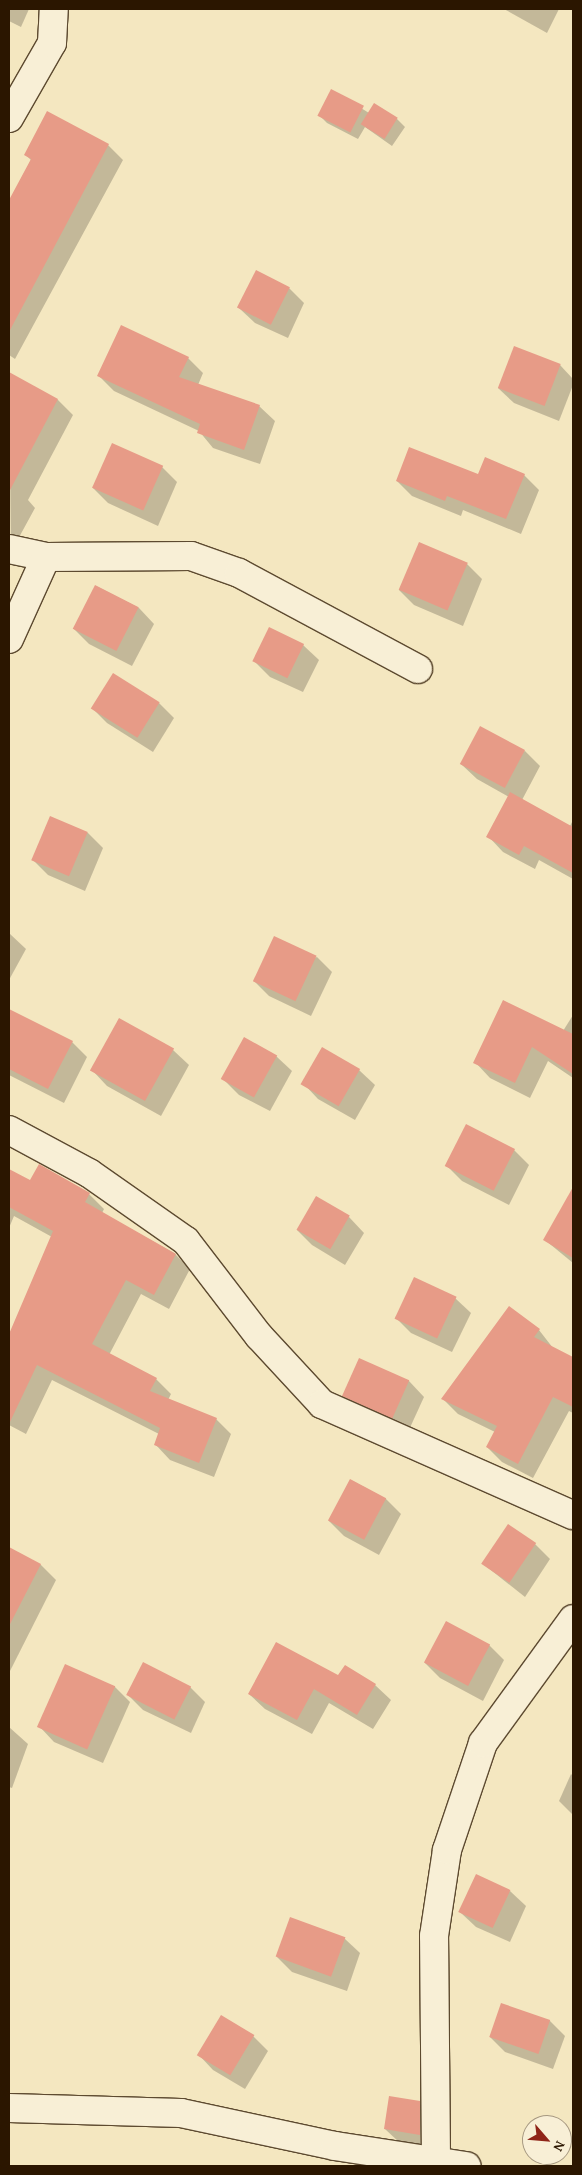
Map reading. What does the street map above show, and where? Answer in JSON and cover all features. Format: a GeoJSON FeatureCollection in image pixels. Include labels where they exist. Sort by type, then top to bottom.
{"type":"FeatureCollection","features":[{"type":"Feature","properties":{"kind":"street"},"geometry":{"type":"LineString","coordinates":[[9,118],[52,42],[54,9]]}},
{"type":"Feature","properties":{"kind":"street"},"geometry":{"type":"LineString","coordinates":[[9,550],[46,557],[191,556],[239,573],[418,669]]}},
{"type":"Feature","properties":{"kind":"street"},"geometry":{"type":"LineString","coordinates":[[9,639],[46,557]]}},
{"type":"Feature","properties":{"kind":"street"},"geometry":{"type":"LineString","coordinates":[[9,1130],[89,1173],[186,1241],[259,1336],[322,1404],[573,1515]]}},
{"type":"Feature","properties":{"kind":"street"},"geometry":{"type":"LineString","coordinates":[[436,2160],[434,1936],[447,1850],[482,1743],[573,1619]]}},
{"type":"Feature","properties":{"kind":"street"},"geometry":{"type":"LineString","coordinates":[[9,2108],[181,2113],[335,2146],[466,2166]]}},
{"type":"Feature","properties":{"kind":"building"},"geometry":{"type":"Polygon","coordinates":[[[331,89],[364,106],[350,133],[317,116],[331,89]]]}},
{"type":"Feature","properties":{"kind":"building"},"geometry":{"type":"Polygon","coordinates":[[[374,103],[398,118],[384,139],[361,124],[374,103]]]}},
{"type":"Feature","properties":{"kind":"building"},"geometry":{"type":"Polygon","coordinates":[[[47,111],[109,144],[9,332],[9,200],[31,159],[24,155],[47,111]]]}},
{"type":"Feature","properties":{"kind":"building"},"geometry":{"type":"Polygon","coordinates":[[[256,270],[290,287],[271,325],[237,307],[256,270]]]}},
{"type":"Feature","properties":{"kind":"building"},"geometry":{"type":"Polygon","coordinates":[[[121,325],[189,357],[179,377],[260,405],[244,450],[197,433],[200,424],[97,376],[121,325]]]}},
{"type":"Feature","properties":{"kind":"building"},"geometry":{"type":"Polygon","coordinates":[[[514,346],[561,364],[545,406],[498,388],[514,346]]]}},
{"type":"Feature","properties":{"kind":"building"},"geometry":{"type":"Polygon","coordinates":[[[9,372],[58,399],[9,492],[9,372]]]}},
{"type":"Feature","properties":{"kind":"building"},"geometry":{"type":"Polygon","coordinates":[[[112,443],[163,466],[143,511],[92,488],[112,443]]]}},
{"type":"Feature","properties":{"kind":"building"},"geometry":{"type":"Polygon","coordinates":[[[409,447],[478,474],[485,457],[525,474],[506,519],[447,496],[445,501],[396,481],[409,447]]]}},
{"type":"Feature","properties":{"kind":"building"},"geometry":{"type":"Polygon","coordinates":[[[419,542],[468,563],[447,611],[399,590],[419,542]]]}},
{"type":"Feature","properties":{"kind":"building"},"geometry":{"type":"Polygon","coordinates":[[[95,585],[139,607],[116,651],[73,629],[95,585]]]}},
{"type":"Feature","properties":{"kind":"building"},"geometry":{"type":"Polygon","coordinates":[[[269,627],[304,644],[287,678],[252,661],[269,627]]]}},
{"type":"Feature","properties":{"kind":"building"},"geometry":{"type":"Polygon","coordinates":[[[113,673],[160,702],[137,738],[91,709],[113,673]]]}},
{"type":"Feature","properties":{"kind":"building"},"geometry":{"type":"Polygon","coordinates":[[[480,726],[525,750],[505,788],[460,764],[480,726]]]}},
{"type":"Feature","properties":{"kind":"building"},"geometry":{"type":"Polygon","coordinates":[[[510,792],[573,827],[573,873],[524,846],[519,855],[486,837],[510,792]]]}},
{"type":"Feature","properties":{"kind":"building"},"geometry":{"type":"Polygon","coordinates":[[[50,816],[88,832],[69,876],[31,860],[50,816]]]}},
{"type":"Feature","properties":{"kind":"building"},"geometry":{"type":"Polygon","coordinates":[[[274,936],[317,956],[295,1001],[253,981],[274,936]]]}},
{"type":"Feature","properties":{"kind":"building"},"geometry":{"type":"Polygon","coordinates":[[[503,1000],[573,1034],[573,1074],[532,1047],[515,1083],[473,1063],[503,1000]]]}},
{"type":"Feature","properties":{"kind":"building"},"geometry":{"type":"Polygon","coordinates":[[[9,1009],[73,1041],[48,1089],[9,1069],[9,1009]]]}},
{"type":"Feature","properties":{"kind":"building"},"geometry":{"type":"Polygon","coordinates":[[[119,1018],[174,1049],[145,1101],[90,1070],[119,1018]]]}},
{"type":"Feature","properties":{"kind":"building"},"geometry":{"type":"Polygon","coordinates":[[[244,1037],[277,1055],[254,1097],[221,1079],[244,1037]]]}},
{"type":"Feature","properties":{"kind":"building"},"geometry":{"type":"Polygon","coordinates":[[[322,1047],[360,1069],[339,1106],[300,1084],[322,1047]]]}},
{"type":"Feature","properties":{"kind":"building"},"geometry":{"type":"Polygon","coordinates":[[[466,1124],[515,1149],[494,1191],[445,1166],[466,1124]]]}},
{"type":"Feature","properties":{"kind":"building"},"geometry":{"type":"Polygon","coordinates":[[[39,1164],[90,1193],[85,1202],[176,1254],[154,1295],[126,1280],[92,1344],[157,1378],[150,1391],[217,1418],[199,1463],[154,1445],[160,1428],[37,1365],[9,1424],[9,1334],[53,1231],[9,1207],[9,1169],[30,1180],[39,1164]]]}},
{"type":"Feature","properties":{"kind":"building"},"geometry":{"type":"Polygon","coordinates":[[[573,1187],[573,1258],[543,1240],[573,1187]]]}},
{"type":"Feature","properties":{"kind":"building"},"geometry":{"type":"Polygon","coordinates":[[[316,1196],[350,1216],[330,1249],[296,1230],[316,1196]]]}},
{"type":"Feature","properties":{"kind":"building"},"geometry":{"type":"Polygon","coordinates":[[[414,1277],[457,1297],[437,1339],[395,1319],[414,1277]]]}},
{"type":"Feature","properties":{"kind":"building"},"geometry":{"type":"Polygon","coordinates":[[[509,1306],[540,1329],[534,1337],[573,1357],[573,1407],[553,1397],[518,1464],[486,1447],[497,1426],[441,1399],[509,1306]]]}},
{"type":"Feature","properties":{"kind":"building"},"geometry":{"type":"Polygon","coordinates":[[[359,1358],[409,1380],[392,1419],[342,1396],[359,1358]]]}},
{"type":"Feature","properties":{"kind":"building"},"geometry":{"type":"Polygon","coordinates":[[[350,1479],[386,1498],[364,1540],[328,1520],[350,1479]]]}},
{"type":"Feature","properties":{"kind":"building"},"geometry":{"type":"Polygon","coordinates":[[[508,1524],[536,1543],[509,1583],[481,1564],[508,1524]]]}},
{"type":"Feature","properties":{"kind":"building"},"geometry":{"type":"Polygon","coordinates":[[[9,1547],[41,1564],[9,1626],[9,1547]]]}},
{"type":"Feature","properties":{"kind":"building"},"geometry":{"type":"Polygon","coordinates":[[[446,1621],[490,1644],[468,1686],[424,1662],[446,1621]]]}},
{"type":"Feature","properties":{"kind":"building"},"geometry":{"type":"Polygon","coordinates":[[[276,1642],[338,1675],[345,1665],[376,1684],[357,1715],[314,1689],[297,1720],[248,1694],[276,1642]]]}},
{"type":"Feature","properties":{"kind":"building"},"geometry":{"type":"Polygon","coordinates":[[[143,1662],[191,1687],[174,1719],[126,1695],[143,1662]]]}},
{"type":"Feature","properties":{"kind":"building"},"geometry":{"type":"Polygon","coordinates":[[[65,1664],[115,1686],[87,1749],[37,1727],[65,1664]]]}},
{"type":"Feature","properties":{"kind":"building"},"geometry":{"type":"Polygon","coordinates":[[[476,1874],[510,1890],[493,1928],[458,1912],[476,1874]]]}},
{"type":"Feature","properties":{"kind":"building"},"geometry":{"type":"Polygon","coordinates":[[[290,1917],[345,1937],[331,1977],[276,1956],[290,1917]]]}},
{"type":"Feature","properties":{"kind":"building"},"geometry":{"type":"Polygon","coordinates":[[[501,2003],[550,2020],[538,2054],[489,2037],[501,2003]]]}},
{"type":"Feature","properties":{"kind":"building"},"geometry":{"type":"Polygon","coordinates":[[[221,2015],[254,2035],[230,2075],[197,2055],[221,2015]]]}},
{"type":"Feature","properties":{"kind":"building"},"geometry":{"type":"Polygon","coordinates":[[[389,2096],[420,2101],[420,2135],[384,2129],[389,2096]]]}}]}
